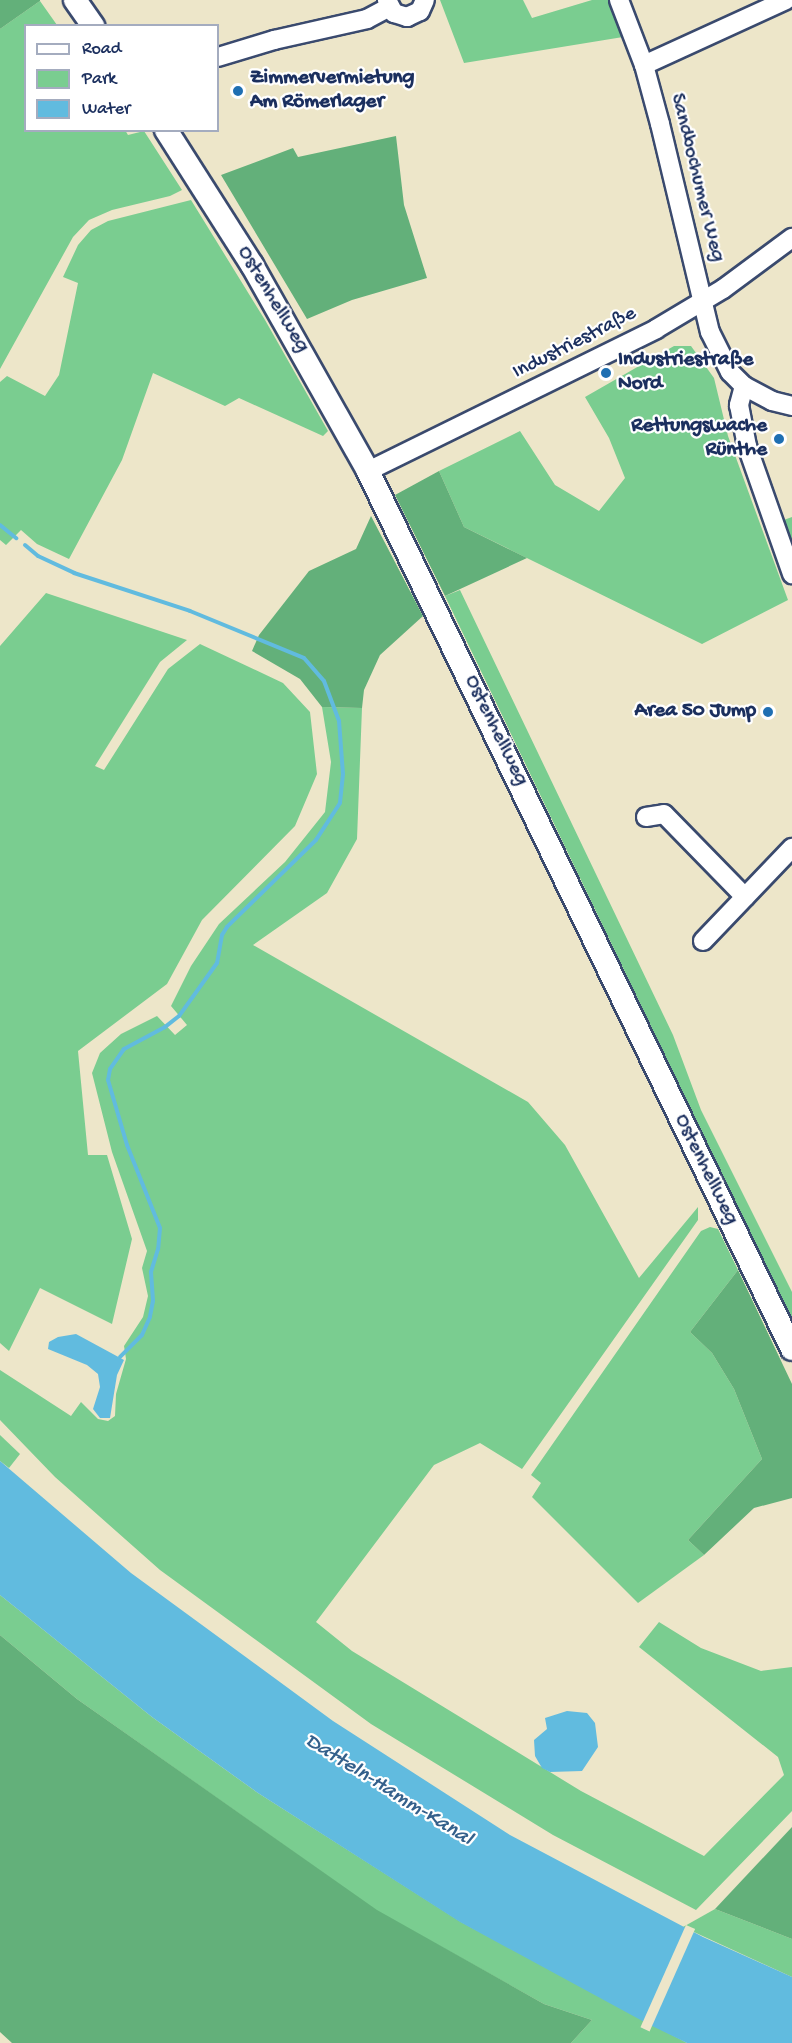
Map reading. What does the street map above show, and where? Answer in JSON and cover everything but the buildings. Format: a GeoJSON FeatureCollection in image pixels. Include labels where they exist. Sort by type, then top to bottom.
{"type":"FeatureCollection","features":[{"type":"Feature","properties":{"kind":"main road"},"geometry":{"type":"LineString","coordinates":[[75,0],[92,24]]}},
{"type":"Feature","properties":{"kind":"main road","name":"Ostenhellweg"},"geometry":{"type":"LineString","coordinates":[[167,132],[258,275],[368,471],[792,1349]]}},
{"type":"Feature","properties":{"kind":"street"},"geometry":{"type":"LineString","coordinates":[[219,57],[274,40],[367,19],[389,4],[394,13],[407,17],[420,11],[425,0]]}},
{"type":"Feature","properties":{"kind":"street","name":"Sandbochumer Weg"},"geometry":{"type":"LineString","coordinates":[[619,0],[644,65],[692,252],[701,303],[720,354],[730,372],[744,386]]}},
{"type":"Feature","properties":{"kind":"street"},"geometry":{"type":"LineString","coordinates":[[644,65],[786,0]]}},
{"type":"Feature","properties":{"kind":"street","name":"Industriestraße"},"geometry":{"type":"LineString","coordinates":[[368,471],[567,375],[701,303],[792,238]]}},
{"type":"Feature","properties":{"kind":"street"},"geometry":{"type":"LineString","coordinates":[[792,406],[772,401],[744,386],[739,405],[747,446],[792,574]]}},
{"type":"Feature","properties":{"kind":"street"},"geometry":{"type":"LineString","coordinates":[[646,817],[664,814],[745,897]]}},
{"type":"Feature","properties":{"kind":"street"},"geometry":{"type":"LineString","coordinates":[[703,941],[792,848]]}},
{"type":"Feature","properties":{"kind":"green space"},"geometry":{"type":"Polygon","coordinates":[[[0,0],[40,0],[40,1],[0,29],[0,0]]]}},
{"type":"Feature","properties":{"kind":"green space"},"geometry":{"type":"Polygon","coordinates":[[[440,0],[523,0],[532,18],[592,0],[608,0],[623,37],[464,63],[440,0]]]}},
{"type":"Feature","properties":{"kind":"green space"},"geometry":{"type":"Polygon","coordinates":[[[40,1],[56,24],[24,24],[24,132],[126,132],[128,135],[145,132],[182,190],[170,196],[112,210],[89,220],[73,237],[0,369],[0,29],[40,1]]]}},
{"type":"Feature","properties":{"kind":"green space"},"geometry":{"type":"Polygon","coordinates":[[[396,136],[404,205],[427,278],[352,300],[307,319],[221,175],[293,148],[298,157],[396,136]]]}},
{"type":"Feature","properties":{"kind":"green space"},"geometry":{"type":"Polygon","coordinates":[[[191,200],[265,320],[328,431],[323,436],[239,398],[225,406],[153,373],[122,460],[69,559],[37,544],[21,530],[6,545],[0,540],[0,382],[7,376],[45,396],[59,375],[78,283],[63,277],[78,245],[91,230],[108,221],[191,200]]]}},
{"type":"Feature","properties":{"kind":"green space"},"geometry":{"type":"Polygon","coordinates":[[[674,346],[691,346],[714,378],[728,436],[788,600],[702,644],[464,527],[439,471],[520,431],[555,485],[599,511],[625,478],[609,438],[585,397],[674,346]]]}},
{"type":"Feature","properties":{"kind":"green space"},"geometry":{"type":"Polygon","coordinates":[[[439,471],[464,527],[527,558],[445,596],[395,495],[439,471]]]}},
{"type":"Feature","properties":{"kind":"green space"},"geometry":{"type":"Polygon","coordinates":[[[371,516],[423,616],[380,655],[364,690],[362,708],[322,707],[300,679],[252,651],[259,635],[309,571],[356,549],[371,516]]]}},
{"type":"Feature","properties":{"kind":"green space"},"geometry":{"type":"Polygon","coordinates":[[[792,517],[792,549],[781,521],[792,517]]]}},
{"type":"Feature","properties":{"kind":"green space"},"geometry":{"type":"Polygon","coordinates":[[[460,590],[673,1035],[701,1110],[792,1292],[792,1321],[445,596],[460,590]]]}},
{"type":"Feature","properties":{"kind":"green space"},"geometry":{"type":"Polygon","coordinates":[[[46,593],[187,640],[160,662],[95,766],[104,770],[168,669],[200,644],[283,683],[310,712],[317,774],[295,826],[202,920],[167,984],[78,1051],[88,1155],[107,1155],[132,1239],[112,1324],[40,1288],[9,1351],[0,1343],[0,646],[46,593]]]}},
{"type":"Feature","properties":{"kind":"green space"},"geometry":{"type":"Polygon","coordinates":[[[322,707],[362,708],[357,839],[327,893],[253,945],[528,1102],[565,1145],[639,1278],[698,1207],[698,1220],[522,1469],[480,1443],[434,1465],[316,1622],[352,1651],[581,1791],[704,1856],[784,1775],[778,1757],[639,1647],[659,1622],[701,1648],[761,1671],[792,1667],[792,1811],[696,1910],[553,1835],[371,1724],[160,1570],[55,1477],[0,1420],[0,1370],[71,1416],[81,1402],[98,1419],[108,1421],[115,1416],[116,1394],[126,1359],[124,1346],[143,1317],[148,1296],[142,1268],[147,1251],[112,1152],[92,1073],[100,1053],[121,1034],[157,1016],[175,1035],[187,1025],[171,1006],[191,966],[219,924],[285,862],[325,812],[331,762],[322,707]]]}},
{"type":"Feature","properties":{"kind":"green space"},"geometry":{"type":"Polygon","coordinates":[[[710,1227],[718,1229],[738,1270],[690,1332],[712,1353],[734,1389],[762,1459],[688,1540],[704,1555],[638,1603],[532,1497],[541,1483],[531,1475],[701,1231],[710,1227]]]}},
{"type":"Feature","properties":{"kind":"green space"},"geometry":{"type":"Polygon","coordinates":[[[738,1270],[792,1384],[792,1498],[754,1508],[704,1555],[688,1540],[762,1459],[734,1389],[712,1353],[690,1332],[738,1270]]]}},
{"type":"Feature","properties":{"kind":"green space"},"geometry":{"type":"Polygon","coordinates":[[[0,1435],[20,1454],[9,1468],[0,1461],[0,1435]]]}},
{"type":"Feature","properties":{"kind":"green space"},"geometry":{"type":"Polygon","coordinates":[[[0,1595],[152,1717],[258,1793],[461,1922],[687,2043],[571,2043],[592,2020],[544,2004],[377,1911],[77,1699],[0,1635],[0,1595]]]}},
{"type":"Feature","properties":{"kind":"green space"},"geometry":{"type":"Polygon","coordinates":[[[0,1635],[77,1699],[377,1910],[544,2004],[592,2020],[571,2043],[12,2043],[0,2032],[0,1635]]]}},
{"type":"Feature","properties":{"kind":"green space"},"geometry":{"type":"Polygon","coordinates":[[[792,1827],[792,1939],[715,1909],[792,1827]]]}},
{"type":"Feature","properties":{"kind":"green space"},"geometry":{"type":"Polygon","coordinates":[[[715,1909],[792,1939],[792,1977],[683,1927],[715,1909]]]}},
{"type":"Feature","properties":{"kind":"water"},"geometry":{"type":"Polygon","coordinates":[[[76,1334],[124,1360],[117,1375],[110,1418],[100,1418],[93,1409],[100,1387],[98,1374],[87,1365],[48,1349],[49,1342],[58,1337],[76,1334]]]}},
{"type":"Feature","properties":{"kind":"water","name":"Datteln-Hamm-Kanal"},"geometry":{"type":"Polygon","coordinates":[[[0,1461],[131,1573],[333,1721],[510,1835],[703,1937],[792,1977],[792,2043],[687,2043],[648,2024],[460,1922],[258,1793],[152,1717],[0,1595],[0,1461]]]}},
{"type":"Feature","properties":{"kind":"water"},"geometry":{"type":"Polygon","coordinates":[[[567,1711],[587,1713],[595,1723],[598,1747],[582,1771],[550,1772],[542,1768],[535,1756],[534,1740],[547,1729],[545,1718],[567,1711]]]}},
{"type":"Feature","properties":{"kind":"pier"},"geometry":{"type":"Polygon","coordinates":[[[686,1925],[695,1929],[650,2031],[640,2027],[686,1925]]]}},
{"type":"Feature","properties":{"kind":"waterway"},"geometry":{"type":"LineString","coordinates":[[0,525],[16,538]]}},
{"type":"Feature","properties":{"kind":"waterway"},"geometry":{"type":"LineString","coordinates":[[25,545],[38,556],[74,573],[190,611],[304,658],[324,681],[339,721],[343,774],[340,803],[316,840],[227,927],[222,935],[217,963],[179,1016],[165,1027],[124,1049],[110,1069],[108,1080],[127,1145],[160,1228],[158,1249],[151,1272],[153,1301],[150,1317],[142,1335],[120,1357]]}},
{"type":"Feature","properties":{"kind":"place","name":"Zimmervermietung Am Römerlager"},"geometry":{"type":"Point","coordinates":[238,91]}},
{"type":"Feature","properties":{"kind":"place","name":"Industriestraße Nord"},"geometry":{"type":"Point","coordinates":[606,373]}},
{"type":"Feature","properties":{"kind":"place","name":"Rettungswache Rünthe"},"geometry":{"type":"Point","coordinates":[779,439]}},
{"type":"Feature","properties":{"kind":"place","name":"Area 50 Jump"},"geometry":{"type":"Point","coordinates":[768,712]}}]}
